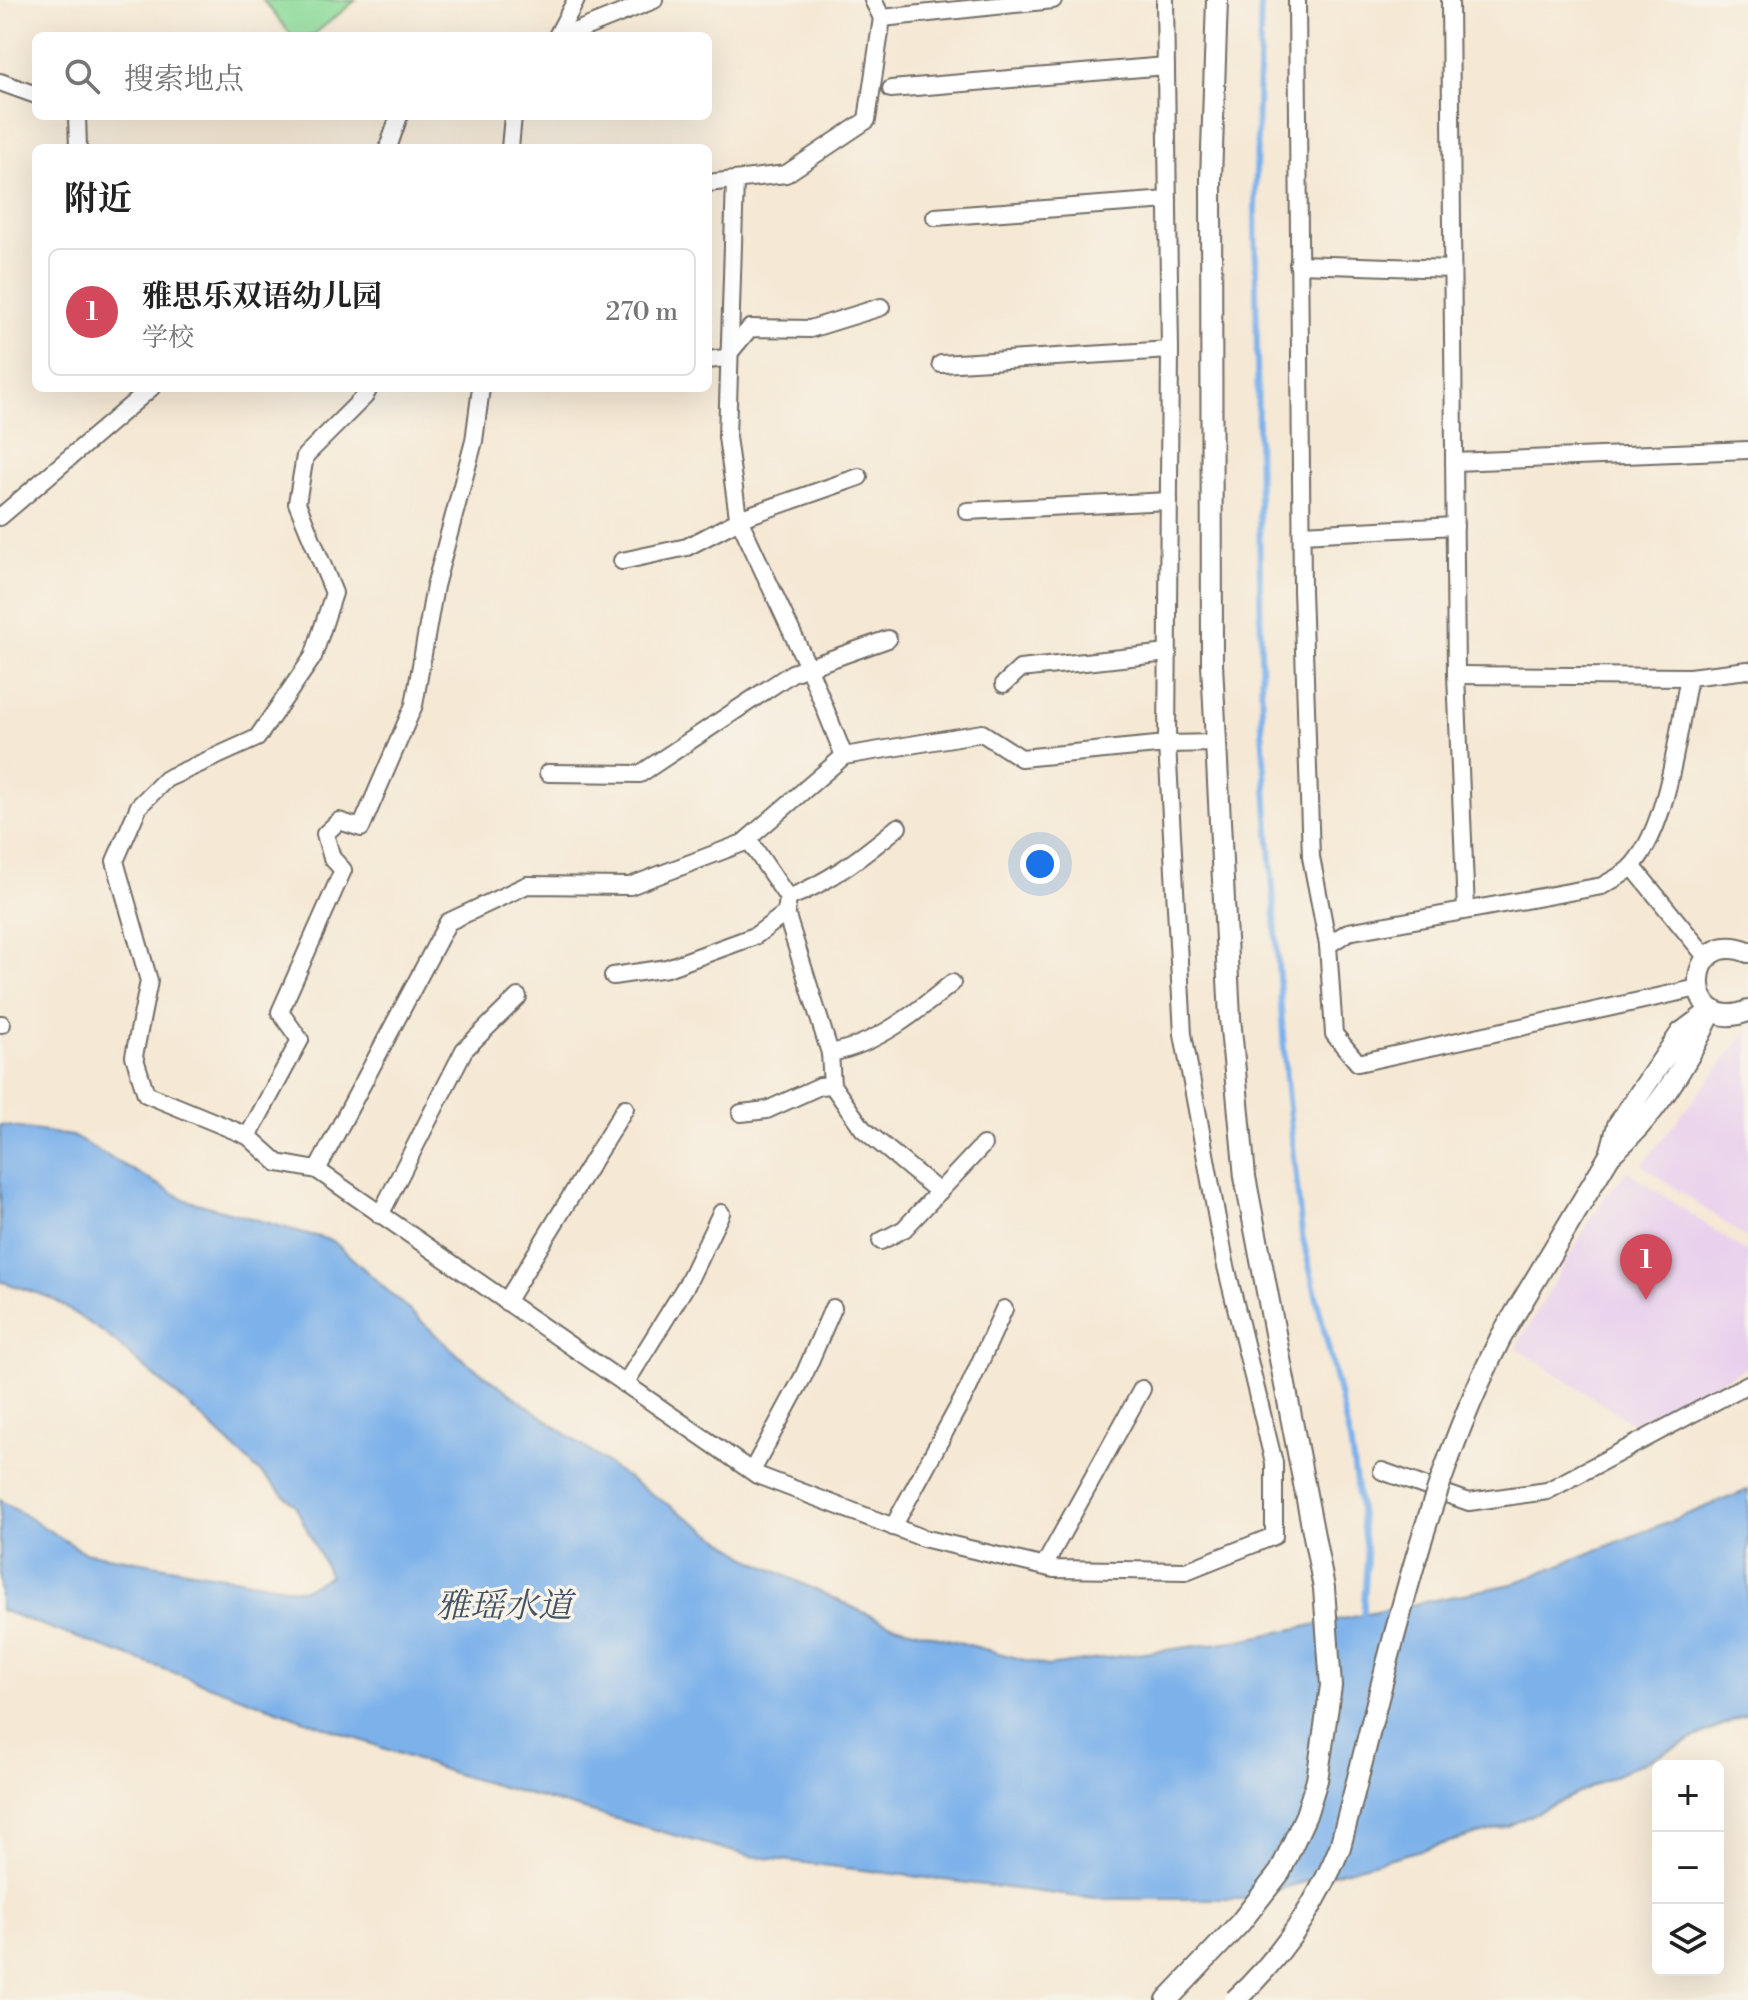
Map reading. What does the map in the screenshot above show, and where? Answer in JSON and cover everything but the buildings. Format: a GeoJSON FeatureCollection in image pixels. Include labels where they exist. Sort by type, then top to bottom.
{"type":"FeatureCollection","features":[{"type":"Feature","properties":{"kind":"street"},"geometry":{"type":"LineString","coordinates":[[559,32],[576,0]]}},
{"type":"Feature","properties":{"kind":"street"},"geometry":{"type":"LineString","coordinates":[[574,32],[654,0]]}},
{"type":"Feature","properties":{"kind":"street"},"geometry":{"type":"LineString","coordinates":[[712,183],[786,174],[867,120],[882,18],[873,0]]}},
{"type":"Feature","properties":{"kind":"street"},"geometry":{"type":"LineString","coordinates":[[882,18],[1053,0]]}},
{"type":"Feature","properties":{"kind":"street"},"geometry":{"type":"LineString","coordinates":[[367,392],[305,456],[297,503],[334,593],[313,657],[257,738],[166,779],[139,806],[115,861],[149,981],[134,1056],[146,1094],[248,1136],[278,1163],[317,1170],[752,1471],[893,1527],[923,1538],[1054,1569],[1186,1571],[1274,1536],[1274,1463],[1225,1262],[1183,1034],[1167,744],[1170,350],[1165,0]]}},
{"type":"Feature","properties":{"kind":"street"},"geometry":{"type":"LineString","coordinates":[[1167,2000],[1240,1923],[1280,1872],[1306,1815],[1317,1780],[1331,1686],[1324,1588],[1245,1177],[1230,1018],[1212,664],[1211,179],[1217,0]]}},
{"type":"Feature","properties":{"kind":"street"},"geometry":{"type":"LineString","coordinates":[[1297,0],[1302,534],[1311,857],[1328,945],[1334,1034],[1358,1063],[1698,988]]}},
{"type":"Feature","properties":{"kind":"street"},"geometry":{"type":"LineString","coordinates":[[1450,0],[1456,675],[1466,910]]}},
{"type":"Feature","properties":{"kind":"street"},"geometry":{"type":"LineString","coordinates":[[891,89],[1166,66]]}},
{"type":"Feature","properties":{"kind":"street"},"geometry":{"type":"LineString","coordinates":[[0,82],[32,94]]}},
{"type":"Feature","properties":{"kind":"street"},"geometry":{"type":"LineString","coordinates":[[77,120],[78,144]]}},
{"type":"Feature","properties":{"kind":"street"},"geometry":{"type":"LineString","coordinates":[[389,144],[398,120]]}},
{"type":"Feature","properties":{"kind":"street"},"geometry":{"type":"LineString","coordinates":[[510,144],[513,120]]}},
{"type":"Feature","properties":{"kind":"street"},"geometry":{"type":"LineString","coordinates":[[735,180],[727,437],[738,517],[810,671],[844,756]]}},
{"type":"Feature","properties":{"kind":"street"},"geometry":{"type":"LineString","coordinates":[[935,217],[1168,200]]}},
{"type":"Feature","properties":{"kind":"street"},"geometry":{"type":"LineString","coordinates":[[1298,264],[1452,269]]}},
{"type":"Feature","properties":{"kind":"street"},"geometry":{"type":"LineString","coordinates":[[712,360],[725,358],[750,328],[810,329],[881,307]]}},
{"type":"Feature","properties":{"kind":"street"},"geometry":{"type":"LineString","coordinates":[[941,364],[1170,350]]}},
{"type":"Feature","properties":{"kind":"street"},"geometry":{"type":"LineString","coordinates":[[0,517],[146,392]]}},
{"type":"Feature","properties":{"kind":"street"},"geometry":{"type":"LineString","coordinates":[[248,1136],[300,1040],[280,1012],[343,870],[332,858],[325,834],[339,821],[361,828],[414,705],[435,586],[474,441],[480,392]]}},
{"type":"Feature","properties":{"kind":"street"},"geometry":{"type":"LineString","coordinates":[[1454,462],[1748,450]]}},
{"type":"Feature","properties":{"kind":"street"},"geometry":{"type":"LineString","coordinates":[[622,561],[687,547],[747,516],[859,477]]}},
{"type":"Feature","properties":{"kind":"street"},"geometry":{"type":"LineString","coordinates":[[967,511],[1169,501]]}},
{"type":"Feature","properties":{"kind":"street"},"geometry":{"type":"LineString","coordinates":[[1302,534],[1455,526]]}},
{"type":"Feature","properties":{"kind":"street"},"geometry":{"type":"LineString","coordinates":[[548,773],[640,774],[792,673],[888,639]]}},
{"type":"Feature","properties":{"kind":"street"},"geometry":{"type":"LineString","coordinates":[[1004,684],[1020,669],[1168,653]]}},
{"type":"Feature","properties":{"kind":"street"},"geometry":{"type":"LineString","coordinates":[[1456,675],[1689,677],[1748,670]]}},
{"type":"Feature","properties":{"kind":"street"},"geometry":{"type":"LineString","coordinates":[[1328,945],[1348,932],[1602,886],[1632,866],[1653,829],[1663,803],[1689,677]]}},
{"type":"Feature","properties":{"kind":"street"},"geometry":{"type":"LineString","coordinates":[[317,1170],[448,922],[527,885],[630,886],[748,839],[844,756],[982,733],[1021,758],[1167,744],[1216,743]]}},
{"type":"Feature","properties":{"kind":"street"},"geometry":{"type":"LineString","coordinates":[[613,976],[667,968],[755,936],[787,906],[849,866],[898,827]]}},
{"type":"Feature","properties":{"kind":"street"},"geometry":{"type":"LineString","coordinates":[[748,839],[787,906],[830,1053],[832,1085],[863,1129],[939,1192]]}},
{"type":"Feature","properties":{"kind":"street"},"geometry":{"type":"LineString","coordinates":[[1632,866],[1707,958]]}},
{"type":"Feature","properties":{"kind":"street"},"geometry":{"type":"LineString","coordinates":[[1747,949],[1727,947],[1707,958],[1700,968],[1698,988],[1704,1002],[1712,1010],[1727,1015],[1748,1011]]}},
{"type":"Feature","properties":{"kind":"street"},"geometry":{"type":"LineString","coordinates":[[830,1053],[852,1049],[916,1013],[952,983]]}},
{"type":"Feature","properties":{"kind":"street"},"geometry":{"type":"LineString","coordinates":[[380,1215],[464,1050],[518,997]]}},
{"type":"Feature","properties":{"kind":"street"},"geometry":{"type":"LineString","coordinates":[[1235,2000],[1263,1974],[1289,1942],[1333,1864],[1344,1833],[1416,1559],[1443,1472],[1476,1385],[1501,1337],[1610,1155],[1618,1125],[1681,1033],[1712,1010]]}},
{"type":"Feature","properties":{"kind":"street"},"geometry":{"type":"LineString","coordinates":[[741,1113],[767,1110],[820,1086],[832,1085]]}},
{"type":"Feature","properties":{"kind":"street"},"geometry":{"type":"LineString","coordinates":[[506,1302],[625,1108]]}},
{"type":"Feature","properties":{"kind":"street"},"geometry":{"type":"LineString","coordinates":[[881,1241],[904,1229],[983,1145]]}},
{"type":"Feature","properties":{"kind":"street"},"geometry":{"type":"LineString","coordinates":[[625,1384],[687,1284],[721,1213]]}},
{"type":"Feature","properties":{"kind":"street"},"geometry":{"type":"LineString","coordinates":[[752,1471],[804,1375],[833,1308]]}},
{"type":"Feature","properties":{"kind":"street"},"geometry":{"type":"LineString","coordinates":[[893,1527],[968,1389],[1004,1309]]}},
{"type":"Feature","properties":{"kind":"street"},"geometry":{"type":"LineString","coordinates":[[1382,1471],[1469,1502],[1547,1491],[1748,1384]]}},
{"type":"Feature","properties":{"kind":"street"},"geometry":{"type":"LineString","coordinates":[[1044,1566],[1142,1389]]}},
{"type":"Feature","properties":{"kind":"shaded area"},"geometry":{"type":"Polygon","coordinates":[[[1748,1031],[1748,1239],[1642,1165],[1748,1031]]]}},
{"type":"Feature","properties":{"kind":"shaded area"},"geometry":{"type":"Polygon","coordinates":[[[1627,1171],[1748,1253],[1748,1366],[1640,1428],[1516,1348],[1601,1202],[1627,1171]]]}},
{"type":"Feature","properties":{"kind":"green space"},"geometry":{"type":"Polygon","coordinates":[[[263,0],[356,0],[317,32],[289,32],[263,0]]]}},
{"type":"Feature","properties":{"kind":"water","name":"雅瑶水道"},"geometry":{"type":"Polygon","coordinates":[[[0,1125],[72,1136],[186,1200],[333,1241],[464,1360],[623,1475],[754,1561],[884,1622],[1047,1666],[1241,1640],[1512,1584],[1748,1490],[1748,1713],[1508,1826],[1242,1899],[1096,1899],[749,1856],[455,1774],[0,1610],[0,1500],[84,1552],[302,1590],[330,1576],[295,1505],[197,1413],[107,1335],[51,1298],[0,1281],[0,1125]]]}},
{"type":"Feature","properties":{"kind":"waterway"},"geometry":{"type":"LineString","coordinates":[[1261,0],[1255,208],[1262,729],[1286,1079],[1302,1235],[1350,1441],[1367,1557],[1363,1620]]}},
{"type":"Feature","properties":{"kind":"place","name":"雅思乐双语幼儿园"},"geometry":{"type":"Point","coordinates":[1646,1300]}}]}
